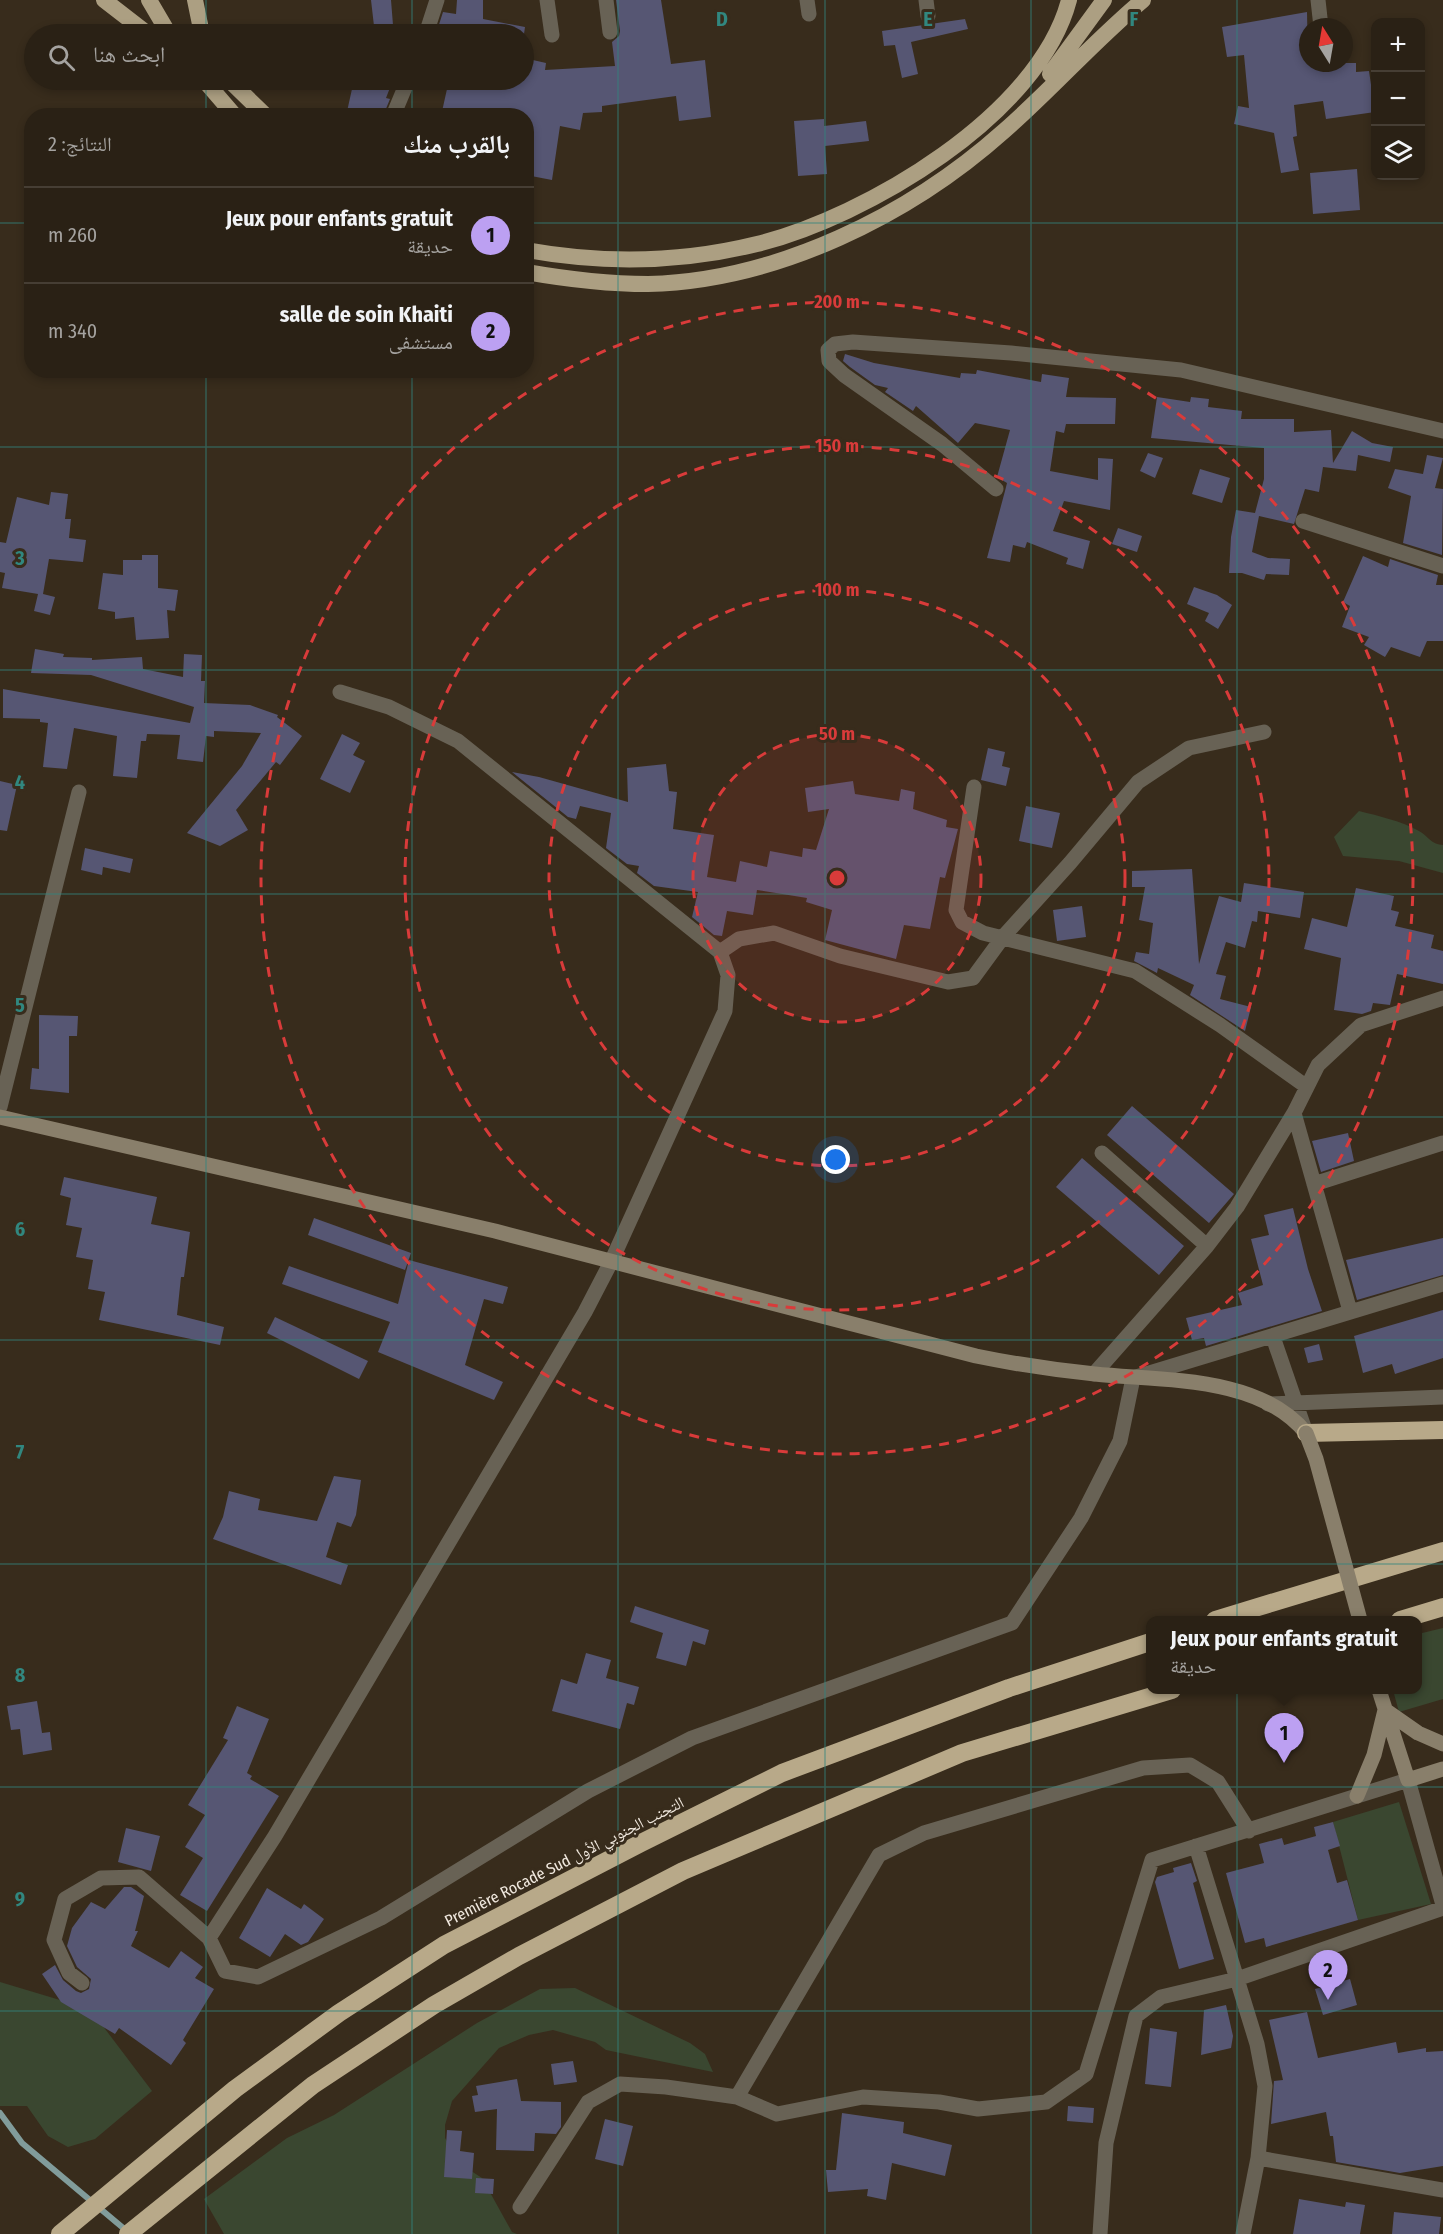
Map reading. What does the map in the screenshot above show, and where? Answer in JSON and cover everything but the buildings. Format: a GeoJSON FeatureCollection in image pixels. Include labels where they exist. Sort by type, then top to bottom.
{"type":"FeatureCollection","features":[{"type":"Feature","properties":{"kind":"highway"},"geometry":{"type":"LineString","coordinates":[[104,0],[135,24]]}},
{"type":"Feature","properties":{"kind":"highway"},"geometry":{"type":"LineString","coordinates":[[148,0],[163,24]]}},
{"type":"Feature","properties":{"kind":"highway"},"geometry":{"type":"LineString","coordinates":[[195,0],[200,24]]}},
{"type":"Feature","properties":{"kind":"highway"},"geometry":{"type":"LineString","coordinates":[[534,252],[563,257],[623,262],[692,256],[758,244],[824,220],[903,180],[957,144],[998,110],[1035,68],[1062,24],[1069,0]]}},
{"type":"Feature","properties":{"kind":"highway"},"geometry":{"type":"LineString","coordinates":[[1005,131],[1075,43],[1104,0]]}},
{"type":"Feature","properties":{"kind":"highway"},"geometry":{"type":"LineString","coordinates":[[534,273],[596,281],[649,284],[702,278],[755,267],[853,231],[900,207],[954,172],[1005,131],[1112,26],[1143,0]]}},
{"type":"Feature","properties":{"kind":"highway"},"geometry":{"type":"LineString","coordinates":[[213,90],[228,108]]}},
{"type":"Feature","properties":{"kind":"highway"},"geometry":{"type":"LineString","coordinates":[[239,90],[258,108]]}},
{"type":"Feature","properties":{"kind":"highway"},"geometry":{"type":"LineString","coordinates":[[1306,1433],[1443,1430]]}},
{"type":"Feature","properties":{"kind":"highway"},"geometry":{"type":"LineString","coordinates":[[1228,1616],[1443,1551]]}},
{"type":"Feature","properties":{"kind":"highway"},"geometry":{"type":"LineString","coordinates":[[1413,1616],[1443,1607]]}},
{"type":"Feature","properties":{"kind":"highway","name":"Première Rocade Sud التجنب الجنوبي الأول"},"geometry":{"type":"LineString","coordinates":[[60,2234],[235,2089],[339,2013],[444,1945],[772,1778],[1009,1688],[1146,1643]]}},
{"type":"Feature","properties":{"kind":"highway"},"geometry":{"type":"LineString","coordinates":[[128,2234],[265,2122],[354,2057],[478,1978],[683,1871],[962,1753],[1156,1694]]}},
{"type":"Feature","properties":{"kind":"main road"},"geometry":{"type":"LineString","coordinates":[[0,1117],[495,1231],[976,1356],[1094,1374],[1218,1386],[1268,1404],[1290,1416],[1306,1433],[1316,1459],[1359,1616]]}},
{"type":"Feature","properties":{"kind":"main road"},"geometry":{"type":"LineString","coordinates":[[1380,1694],[1408,1780],[1443,1769]]}},
{"type":"Feature","properties":{"kind":"main road"},"geometry":{"type":"LineString","coordinates":[[1385,1710],[1418,1733],[1443,1744]]}},
{"type":"Feature","properties":{"kind":"main road"},"geometry":{"type":"LineString","coordinates":[[1357,1796],[1374,1755],[1385,1710]]}},
{"type":"Feature","properties":{"kind":"street"},"geometry":{"type":"LineString","coordinates":[[429,24],[437,0]]}},
{"type":"Feature","properties":{"kind":"street"},"geometry":{"type":"LineString","coordinates":[[547,0],[552,35]]}},
{"type":"Feature","properties":{"kind":"street"},"geometry":{"type":"LineString","coordinates":[[606,0],[610,33]]}},
{"type":"Feature","properties":{"kind":"street"},"geometry":{"type":"LineString","coordinates":[[926,0],[928,16]]}},
{"type":"Feature","properties":{"kind":"street"},"geometry":{"type":"LineString","coordinates":[[1318,0],[1320,18]]}},
{"type":"Feature","properties":{"kind":"street"},"geometry":{"type":"LineString","coordinates":[[396,108],[404,90]]}},
{"type":"Feature","properties":{"kind":"street"},"geometry":{"type":"LineString","coordinates":[[996,489],[942,444],[844,375],[829,361],[828,350],[835,344],[854,342],[1011,353],[1180,370],[1443,431]]}},
{"type":"Feature","properties":{"kind":"street"},"geometry":{"type":"LineString","coordinates":[[1303,521],[1443,566]]}},
{"type":"Feature","properties":{"kind":"street"},"geometry":{"type":"LineString","coordinates":[[209,1938],[275,1836],[585,1312],[611,1262],[725,1011],[728,975],[720,952],[458,741],[388,707],[340,692]]}},
{"type":"Feature","properties":{"kind":"street"},"geometry":{"type":"LineString","coordinates":[[720,952],[739,939],[774,933],[840,956],[948,982],[973,978],[1003,937],[1070,863],[1138,782],[1190,748],[1264,732]]}},
{"type":"Feature","properties":{"kind":"street"},"geometry":{"type":"LineString","coordinates":[[974,787],[956,910],[962,922],[983,933],[1135,970],[1220,1025],[1307,1087]]}},
{"type":"Feature","properties":{"kind":"street"},"geometry":{"type":"LineString","coordinates":[[0,1107],[79,792]]}},
{"type":"Feature","properties":{"kind":"street"},"geometry":{"type":"LineString","coordinates":[[1094,1374],[1207,1246],[1237,1207],[1294,1113],[1318,1065],[1361,1024],[1443,998]]}},
{"type":"Feature","properties":{"kind":"street"},"geometry":{"type":"LineString","coordinates":[[1294,1113],[1350,1311]]}},
{"type":"Feature","properties":{"kind":"street"},"geometry":{"type":"LineString","coordinates":[[1314,1184],[1443,1143]]}},
{"type":"Feature","properties":{"kind":"street"},"geometry":{"type":"LineString","coordinates":[[1102,1153],[1207,1246]]}},
{"type":"Feature","properties":{"kind":"street"},"geometry":{"type":"LineString","coordinates":[[82,1983],[69,1973],[54,1940],[65,1899],[101,1878],[140,1877],[209,1938],[225,1971],[258,1977],[381,1918],[588,1791],[692,1738],[1012,1623],[1081,1518],[1120,1441],[1133,1378],[1443,1284]]}},
{"type":"Feature","properties":{"kind":"street"},"geometry":{"type":"LineString","coordinates":[[1274,1337],[1298,1403],[1306,1433]]}},
{"type":"Feature","properties":{"kind":"street"},"geometry":{"type":"LineString","coordinates":[[1268,1404],[1443,1397]]}},
{"type":"Feature","properties":{"kind":"street"},"geometry":{"type":"LineString","coordinates":[[737,2097],[879,1855],[924,1833],[1143,1768],[1190,1765],[1218,1782],[1248,1831]]}},
{"type":"Feature","properties":{"kind":"street"},"geometry":{"type":"LineString","coordinates":[[520,2207],[588,2102],[620,2084],[666,2087],[737,2097],[777,2114],[863,2097],[939,2102],[978,2109],[1047,2102],[1086,2074],[1152,1860],[1408,1780],[1443,1907],[1237,1979],[1161,1997],[1136,2016],[1106,2143],[1100,2234]]}},
{"type":"Feature","properties":{"kind":"street"},"geometry":{"type":"LineString","coordinates":[[1196,1846],[1257,2044],[1265,2086],[1258,2158],[1243,2234]]}},
{"type":"Feature","properties":{"kind":"street"},"geometry":{"type":"LineString","coordinates":[[1258,2158],[1443,2190]]}},
{"type":"Feature","properties":{"kind":"green space"},"geometry":{"type":"Polygon","coordinates":[[[1359,811],[1405,824],[1436,844],[1443,845],[1443,873],[1399,861],[1343,856],[1334,837],[1359,811]]]}},
{"type":"Feature","properties":{"kind":"green space"},"geometry":{"type":"Polygon","coordinates":[[[1443,1628],[1443,1699],[1399,1712],[1394,1694],[1422,1694],[1422,1633],[1443,1628]]]}},
{"type":"Feature","properties":{"kind":"green space"},"geometry":{"type":"Polygon","coordinates":[[[1399,1802],[1431,1904],[1358,1920],[1333,1822],[1399,1802]]]}},
{"type":"Feature","properties":{"kind":"green space"},"geometry":{"type":"Polygon","coordinates":[[[0,1982],[90,2009],[152,2091],[95,2139],[68,2147],[48,2136],[27,2106],[0,2106],[0,1982]]]}},
{"type":"Feature","properties":{"kind":"green space"},"geometry":{"type":"Polygon","coordinates":[[[575,1988],[690,2043],[705,2054],[713,2072],[606,2050],[595,2042],[553,2030],[529,2035],[499,2048],[452,2101],[445,2125],[445,2138],[462,2165],[482,2178],[512,2232],[517,2234],[224,2234],[204,2199],[287,2138],[334,2115],[477,2023],[540,1989],[575,1988]]]}},
{"type":"Feature","properties":{"kind":"waterway"},"geometry":{"type":"LineString","coordinates":[[0,2113],[22,2143],[128,2232]]}},
{"type":"Feature","properties":{"kind":"place","name":"Jeux pour enfants gratuit"},"geometry":{"type":"Point","coordinates":[1284,1763]}},
{"type":"Feature","properties":{"kind":"place","name":"salle de soin Khaiti"},"geometry":{"type":"Point","coordinates":[1328,2000]}}]}
